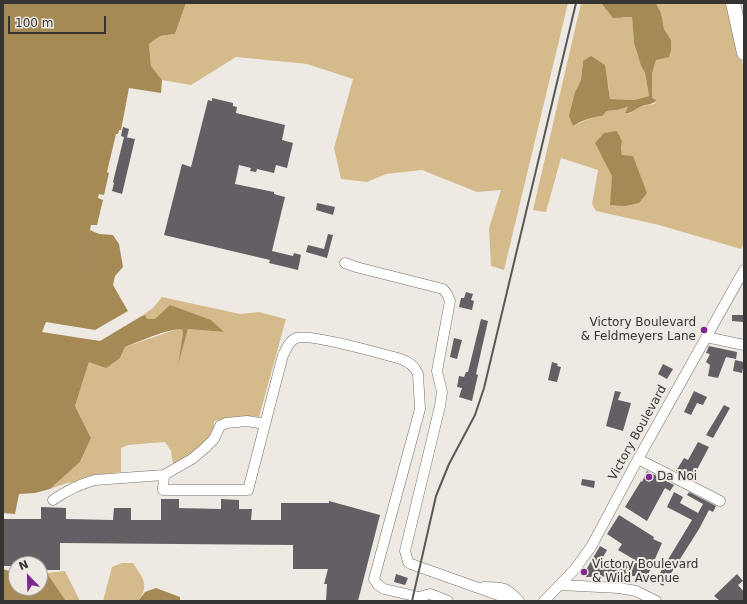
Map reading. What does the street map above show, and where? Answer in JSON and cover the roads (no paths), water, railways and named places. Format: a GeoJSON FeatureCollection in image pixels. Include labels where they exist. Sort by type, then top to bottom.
{"type":"FeatureCollection","features":[{"type":"Feature","properties":{"kind":"highway"},"geometry":{"type":"LineString","coordinates":[[733,3],[744,53]]}},
{"type":"Feature","properties":{"kind":"street"},"geometry":{"type":"LineString","coordinates":[[345,263],[443,289],[450,301],[437,371],[442,392],[440,406],[405,551],[406,557],[410,564],[515,601]]}},
{"type":"Feature","properties":{"kind":"street","name":"Victory Boulevard"},"geometry":{"type":"LineString","coordinates":[[544,601],[579,564],[591,547],[744,270]]}},
{"type":"Feature","properties":{"kind":"street"},"geometry":{"type":"LineString","coordinates":[[164,475],[163,490],[248,490],[284,355],[291,341],[298,337],[318,339],[401,359],[412,364],[417,370],[420,409],[374,579],[378,585],[384,589],[420,599],[430,594],[448,601]]}},
{"type":"Feature","properties":{"kind":"street"},"geometry":{"type":"LineString","coordinates":[[706,337],[744,345]]}},
{"type":"Feature","properties":{"kind":"street"},"geometry":{"type":"LineString","coordinates":[[53,500],[64,492],[86,482],[164,475],[192,459],[214,439],[220,426],[226,423],[247,421],[265,424]]}},
{"type":"Feature","properties":{"kind":"street"},"geometry":{"type":"LineString","coordinates":[[638,460],[720,501]]}},
{"type":"Feature","properties":{"kind":"street"},"geometry":{"type":"LineString","coordinates":[[560,585],[625,589],[636,591],[656,601]]}},
{"type":"Feature","properties":{"kind":"street"},"geometry":{"type":"LineString","coordinates":[[478,588],[498,587],[509,590],[519,601]]}},
{"type":"Feature","properties":{"kind":"railway"},"geometry":{"type":"LineString","coordinates":[[412,601],[436,496],[449,464],[475,415],[484,388],[576,3]]}},
{"type":"Feature","properties":{"kind":"place","name":"Victory Boulevard & Feldmeyers Lane"},"geometry":{"type":"Point","coordinates":[704,330]}},
{"type":"Feature","properties":{"kind":"place","name":"Da Noi"},"geometry":{"type":"Point","coordinates":[649,477]}},
{"type":"Feature","properties":{"kind":"place","name":"Victory Boulevard & Wild Avenue"},"geometry":{"type":"Point","coordinates":[584,572]}}]}
